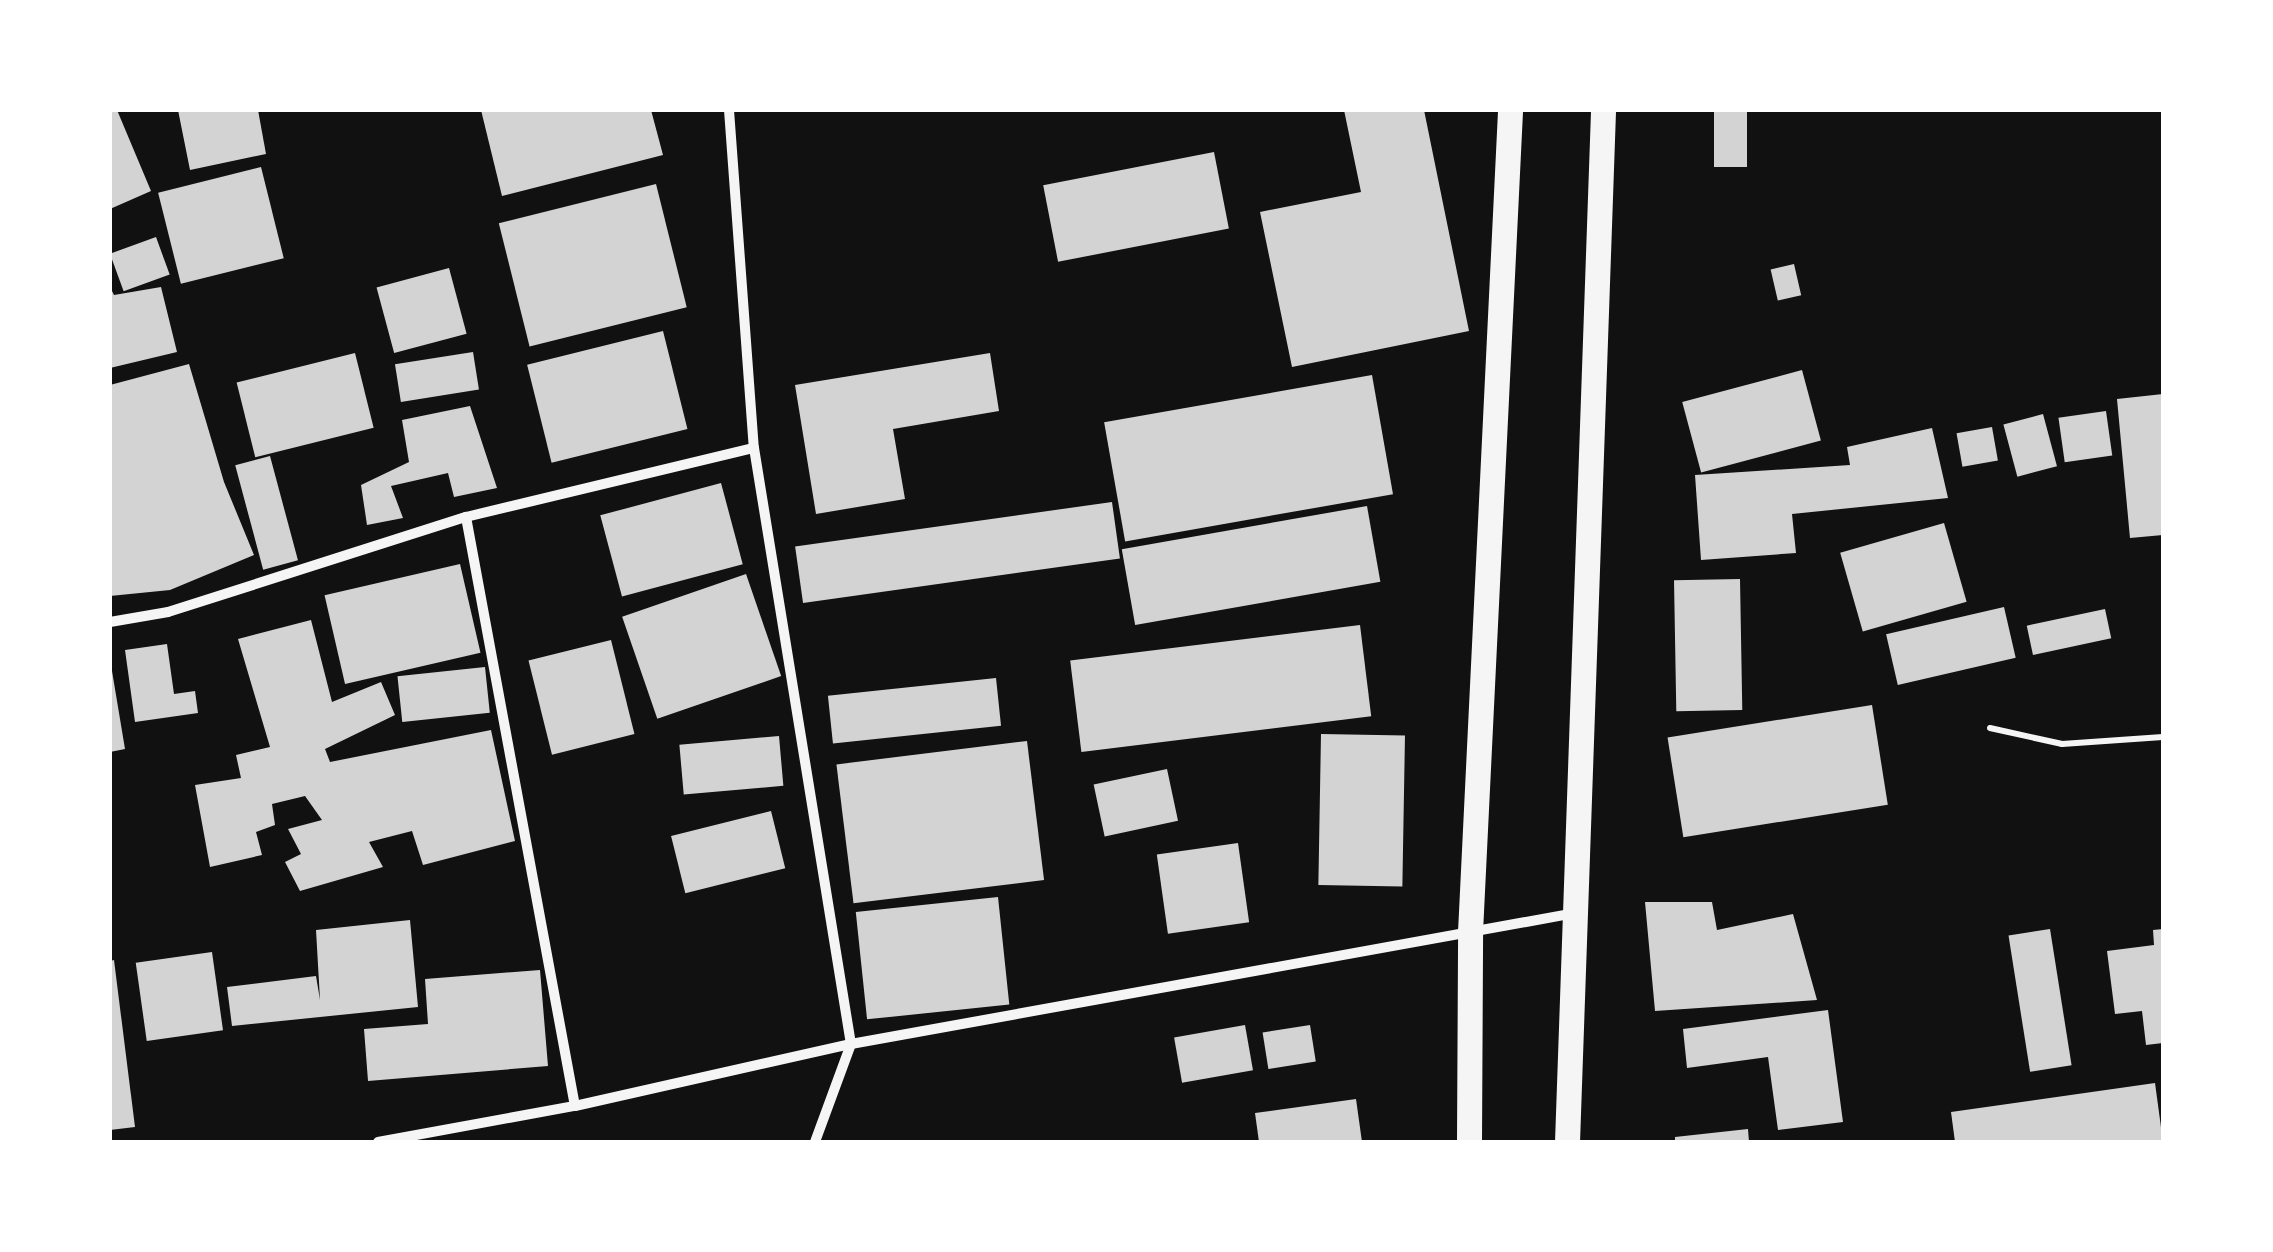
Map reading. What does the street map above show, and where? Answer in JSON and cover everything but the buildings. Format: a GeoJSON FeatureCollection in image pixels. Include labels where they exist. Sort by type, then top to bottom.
{"type":"FeatureCollection","features":[{"type":"Feature","properties":{"kind":"main road"},"geometry":{"type":"LineString","coordinates":[[1469,1142],[1470,932],[1510,110]]}},
{"type":"Feature","properties":{"kind":"main road"},"geometry":{"type":"LineString","coordinates":[[1567,1142],[1570,914],[1603,110]]}},
{"type":"Feature","properties":{"kind":"street"},"geometry":{"type":"LineString","coordinates":[[729,110],[754,448],[851,1044],[814,1130],[815,1142]]}},
{"type":"Feature","properties":{"kind":"street"},"geometry":{"type":"LineString","coordinates":[[110,622],[168,612],[466,517],[754,448]]}},
{"type":"Feature","properties":{"kind":"street"},"geometry":{"type":"LineString","coordinates":[[466,517],[576,1106]]}},
{"type":"Feature","properties":{"kind":"street"},"geometry":{"type":"LineString","coordinates":[[378,1142],[576,1106],[851,1044],[1570,914]]}},
{"type":"Feature","properties":{"kind":"path"},"geometry":{"type":"LineString","coordinates":[[1990,728],[2062,744],[2163,737]]}}]}
